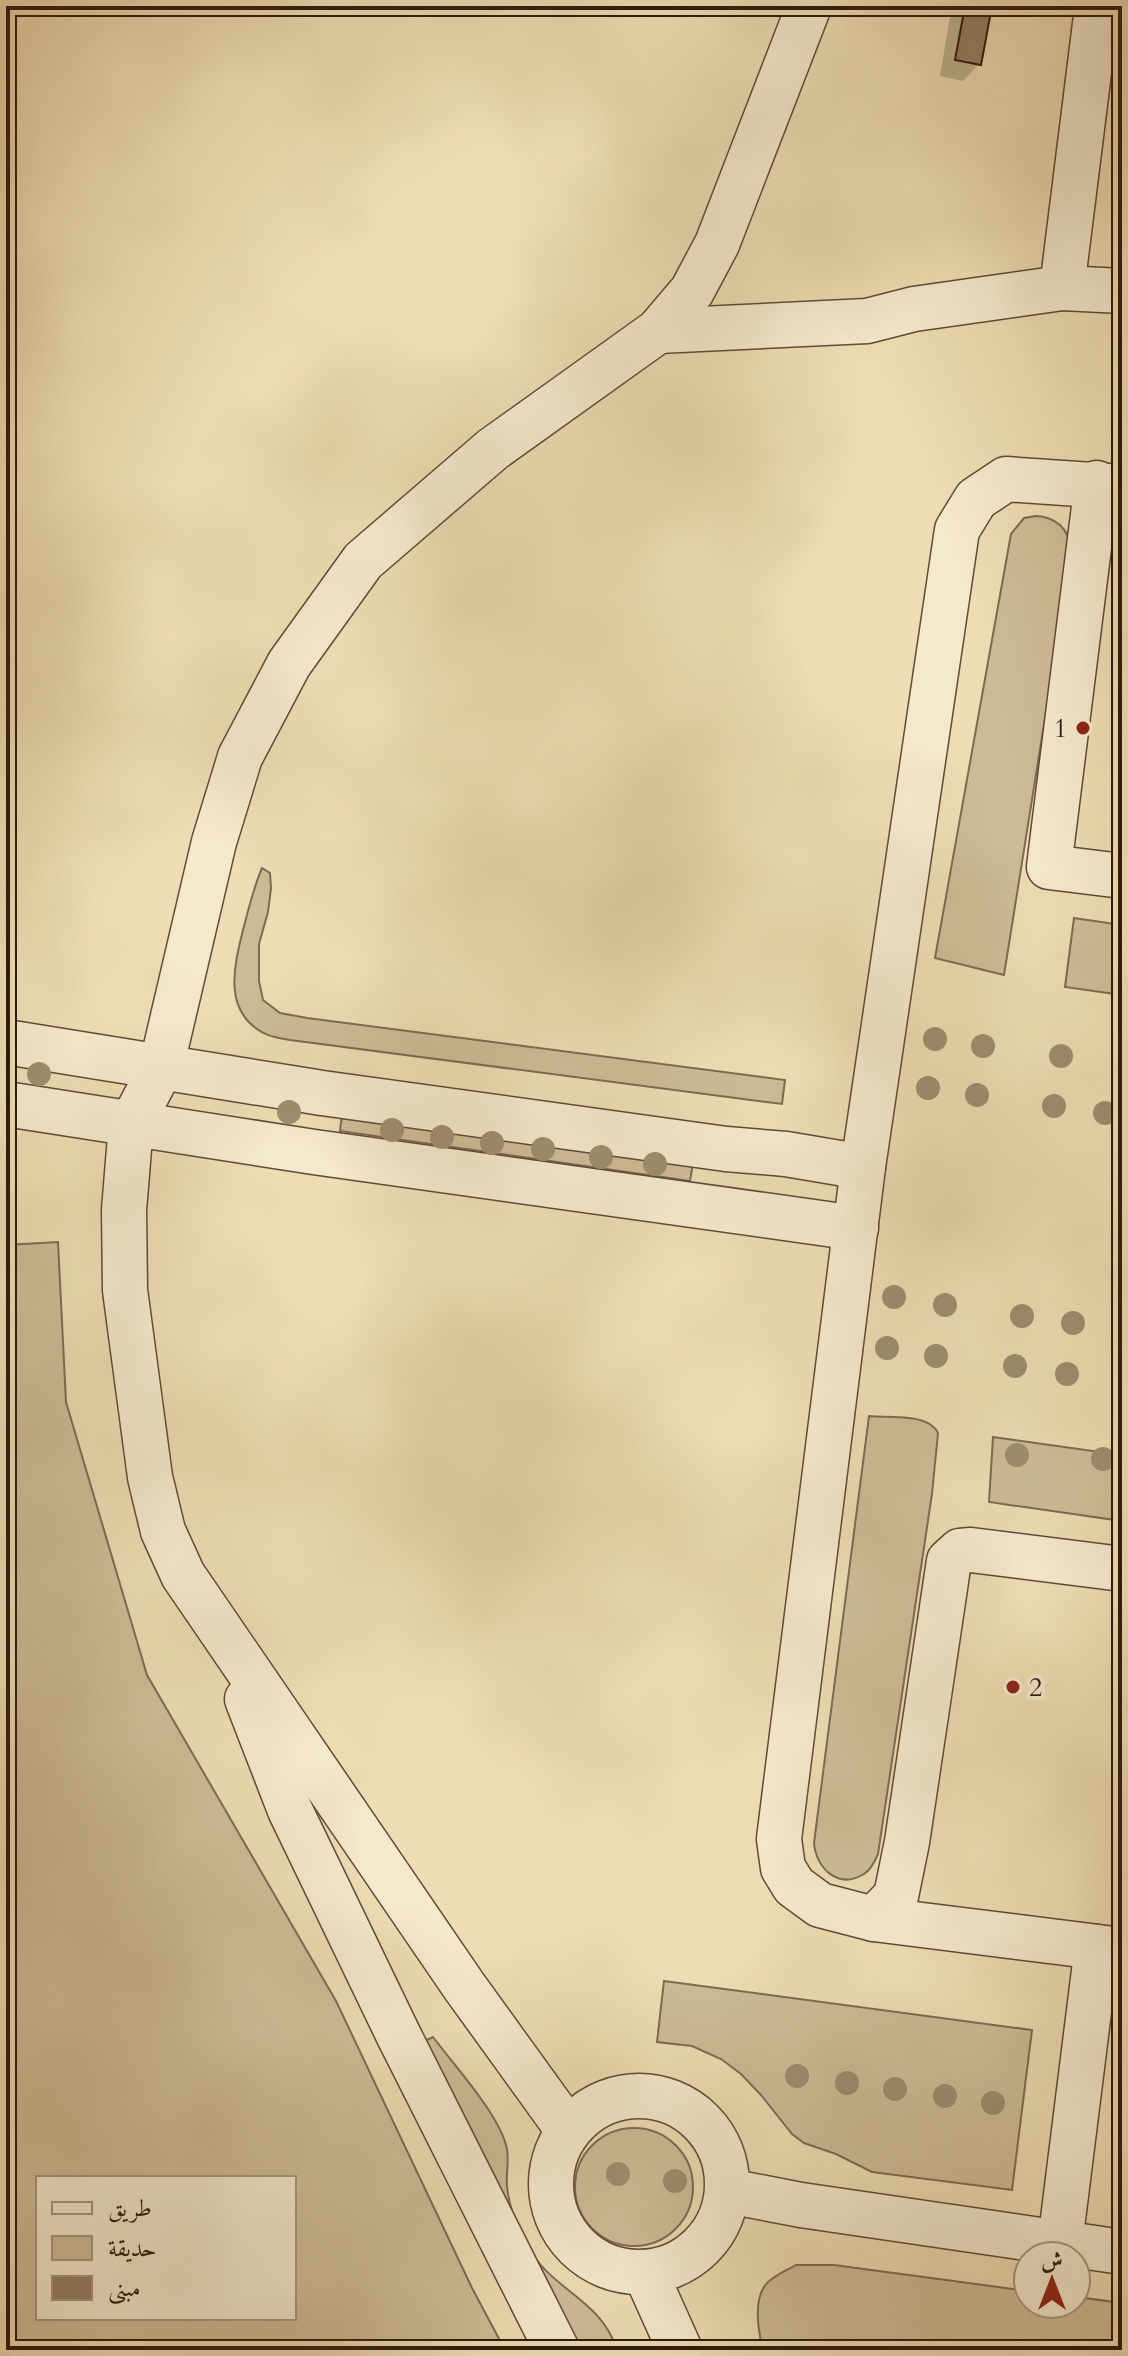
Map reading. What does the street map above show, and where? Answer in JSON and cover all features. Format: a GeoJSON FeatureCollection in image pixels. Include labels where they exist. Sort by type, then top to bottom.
{"type":"FeatureCollection","features":[{"type":"Feature","properties":{"kind":"street"},"geometry":{"type":"LineString","coordinates":[[568,2130],[464,1986],[183,1575],[163,1531],[150,1477],[125,1290],[124,1210],[131,1125],[161,1068],[214,842],[240,757],[289,664],[363,561],[493,449],[658,331],[692,291],[717,244],[809,6]]}},
{"type":"Feature","properties":{"kind":"street"},"geometry":{"type":"LineString","coordinates":[[1062,288],[1097,8]]}},
{"type":"Feature","properties":{"kind":"street"},"geometry":{"type":"LineString","coordinates":[[658,331],[867,321],[914,309],[1062,288],[1122,291]]}},
{"type":"Feature","properties":{"kind":"street"},"geometry":{"type":"LineString","coordinates":[[1061,2240],[1110,1949],[874,1919],[820,1905],[794,1886],[783,1868],[779,1839],[863,1167],[957,530],[976,499],[1006,479],[1110,485],[1049,867],[1122,876]]}},
{"type":"Feature","properties":{"kind":"street"},"geometry":{"type":"LineString","coordinates":[[6,1042],[322,1093],[726,1149],[786,1154],[863,1167]]}},
{"type":"Feature","properties":{"kind":"street"},"geometry":{"type":"LineString","coordinates":[[6,1104],[131,1125],[856,1228]]}},
{"type":"Feature","properties":{"kind":"street"},"geometry":{"type":"LineString","coordinates":[[719,1208],[726,1149]]}},
{"type":"Feature","properties":{"kind":"street"},"geometry":{"type":"LineString","coordinates":[[874,1919],[896,1896],[949,1561],[960,1551],[971,1550],[1122,1569]]}},
{"type":"Feature","properties":{"kind":"street"},"geometry":{"type":"LineString","coordinates":[[219,1628],[290,1810],[405,2048],[557,2350]]}},
{"type":"Feature","properties":{"kind":"street"},"geometry":{"type":"LineString","coordinates":[[633,2095],[659,2097],[683,2106],[703,2122],[718,2142],[727,2166],[728,2191],[723,2215],[711,2237],[692,2256],[670,2268],[645,2272],[619,2271],[596,2262],[576,2246],[561,2226],[552,2202],[550,2177],[556,2152],[568,2130],[586,2113],[608,2101],[633,2095]]}},
{"type":"Feature","properties":{"kind":"street"},"geometry":{"type":"LineString","coordinates":[[728,2191],[816,2208],[1039,2240]]}},
{"type":"Feature","properties":{"kind":"street"},"geometry":{"type":"LineString","coordinates":[[1092,2248],[1122,2252]]}},
{"type":"Feature","properties":{"kind":"street"},"geometry":{"type":"LineString","coordinates":[[645,2272],[680,2350]]}},
{"type":"Feature","properties":{"kind":"green space"},"geometry":{"type":"Polygon","coordinates":[[[1036,516],[1060,525],[1072,549],[1004,975],[935,958],[1011,534],[1024,518],[1036,516]]]}},
{"type":"Feature","properties":{"kind":"green space"},"geometry":{"type":"Polygon","coordinates":[[[262,868],[270,873],[271,888],[259,944],[259,981],[263,1000],[280,1013],[785,1080],[782,1104],[267,1035],[249,1022],[241,1011],[234,987],[239,947],[262,868]]]}},
{"type":"Feature","properties":{"kind":"green space"},"geometry":{"type":"Polygon","coordinates":[[[1074,918],[1122,925],[1122,995],[1065,987],[1074,918]]]}},
{"type":"Feature","properties":{"kind":"green space"},"geometry":{"type":"Polygon","coordinates":[[[342,1114],[693,1163],[690,1181],[340,1131],[342,1114]]]}},
{"type":"Feature","properties":{"kind":"green space"},"geometry":{"type":"Polygon","coordinates":[[[58,1242],[66,1402],[147,1675],[336,2001],[472,2288],[505,2350],[6,2350],[6,1245],[58,1242]]]}},
{"type":"Feature","properties":{"kind":"green space"},"geometry":{"type":"Polygon","coordinates":[[[869,1416],[917,1419],[926,1422],[938,1433],[932,1494],[878,1854],[866,1872],[846,1879],[837,1878],[824,1868],[814,1843],[869,1416]]]}},
{"type":"Feature","properties":{"kind":"green space"},"geometry":{"type":"Polygon","coordinates":[[[993,1437],[1122,1455],[1122,1521],[989,1502],[993,1437]]]}},
{"type":"Feature","properties":{"kind":"green space"},"geometry":{"type":"Polygon","coordinates":[[[664,1981],[1032,2030],[1012,2190],[872,2172],[836,2154],[804,2143],[792,2134],[741,2074],[721,2059],[692,2046],[657,2042],[664,1981]]]}},
{"type":"Feature","properties":{"kind":"green space"},"geometry":{"type":"Polygon","coordinates":[[[433,2037],[486,2106],[503,2136],[508,2154],[510,2204],[528,2247],[554,2278],[601,2320],[617,2350],[572,2350],[414,2046],[433,2037]]]}},
{"type":"Feature","properties":{"kind":"green space"},"geometry":{"type":"Polygon","coordinates":[[[634,2128],[657,2132],[676,2145],[689,2164],[693,2187],[689,2210],[676,2229],[657,2242],[634,2246],[611,2242],[592,2229],[579,2210],[575,2187],[579,2164],[592,2145],[611,2132],[634,2128]]]}},
{"type":"Feature","properties":{"kind":"green space"},"geometry":{"type":"Polygon","coordinates":[[[796,2265],[834,2265],[1012,2289],[1012,2320],[1092,2320],[1092,2299],[1122,2303],[1122,2350],[763,2350],[758,2305],[763,2289],[778,2275],[796,2265]]]}},
{"type":"Feature","properties":{"kind":"building"},"geometry":{"type":"Polygon","coordinates":[[[965,6],[992,6],[981,65],[955,60],[965,6]]]}},
{"type":"Feature","properties":{"kind":"place","name":"1"},"geometry":{"type":"Point","coordinates":[1083,728]}},
{"type":"Feature","properties":{"kind":"place","name":"2"},"geometry":{"type":"Point","coordinates":[1013,1687]}}]}
